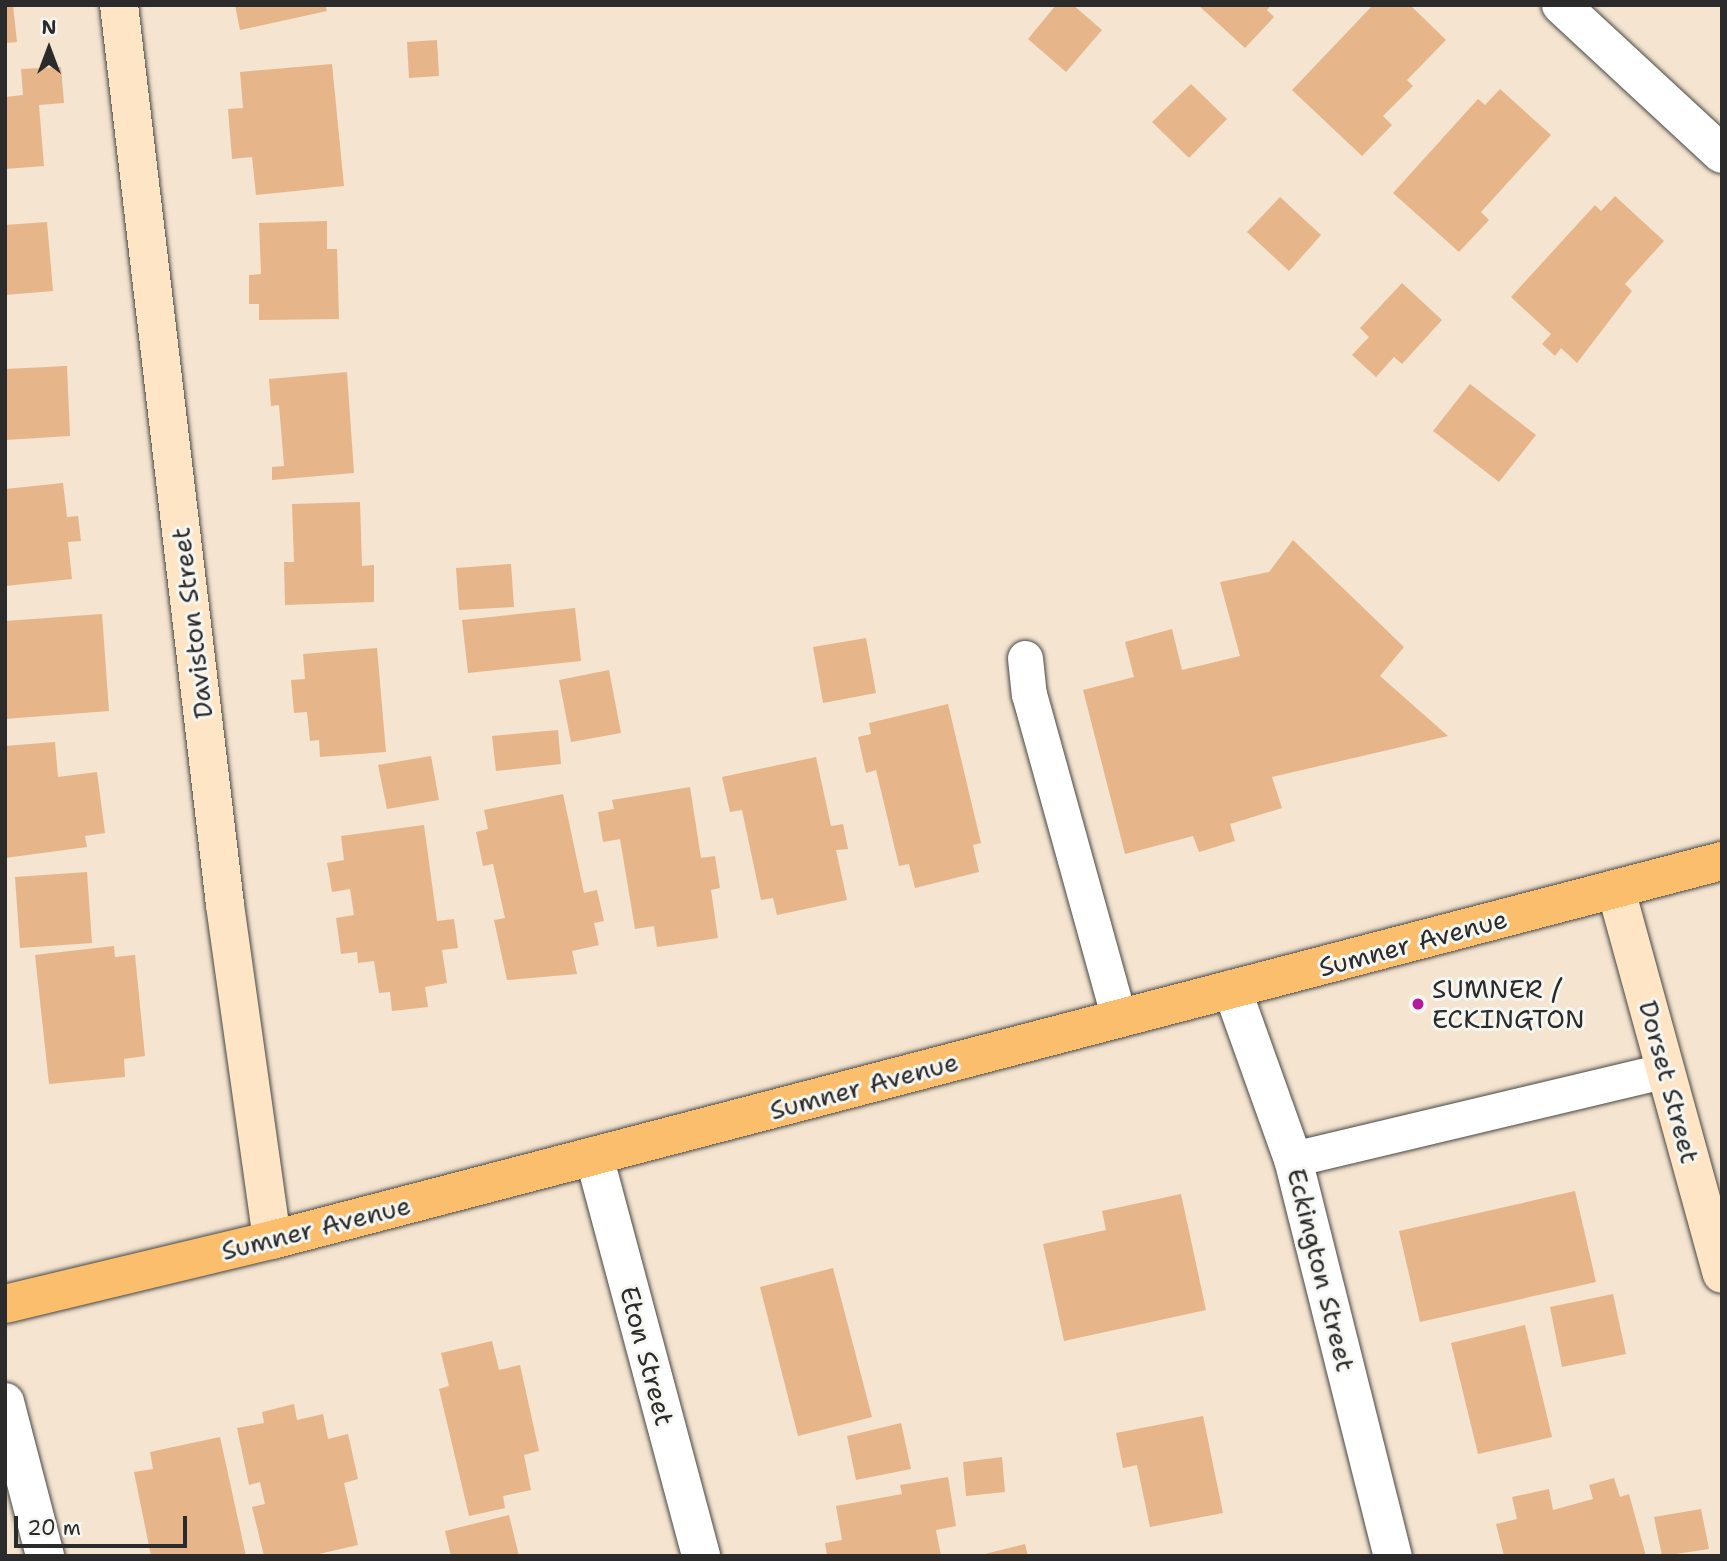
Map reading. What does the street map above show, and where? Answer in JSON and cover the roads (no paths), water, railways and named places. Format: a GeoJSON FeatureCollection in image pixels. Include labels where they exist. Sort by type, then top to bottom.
{"type":"FeatureCollection","features":[{"type":"Feature","properties":{"kind":"main road","name":"Daviston Street"},"geometry":{"type":"LineString","coordinates":[[118,5],[225,905],[272,1240]]}},
{"type":"Feature","properties":{"kind":"main road","name":"Sumner Avenue"},"geometry":{"type":"LineString","coordinates":[[5,1304],[272,1240],[1722,861]]}},
{"type":"Feature","properties":{"kind":"main road","name":"Dorset Street"},"geometry":{"type":"LineString","coordinates":[[1616,890],[1722,1274]]}},
{"type":"Feature","properties":{"kind":"street"},"geometry":{"type":"LineString","coordinates":[[1561,5],[1722,154]]}},
{"type":"Feature","properties":{"kind":"street","name":"Eckington Street"},"geometry":{"type":"LineString","coordinates":[[1232,989],[1293,1159],[1394,1556]]}},
{"type":"Feature","properties":{"kind":"street","name":"Eton Street"},"geometry":{"type":"LineString","coordinates":[[594,1156],[701,1556]]}},
{"type":"Feature","properties":{"kind":"street"},"geometry":{"type":"LineString","coordinates":[[5,1402],[45,1556]]}},
{"type":"Feature","properties":{"kind":"lane"},"geometry":{"type":"LineString","coordinates":[[1025,658],[1029,694],[1119,1019]]}},
{"type":"Feature","properties":{"kind":"lane"},"geometry":{"type":"LineString","coordinates":[[1293,1159],[1666,1070]]}},
{"type":"Feature","properties":{"kind":"place","name":"SUMNER / ECKINGTON"},"geometry":{"type":"Point","coordinates":[1418,1004]}}]}
